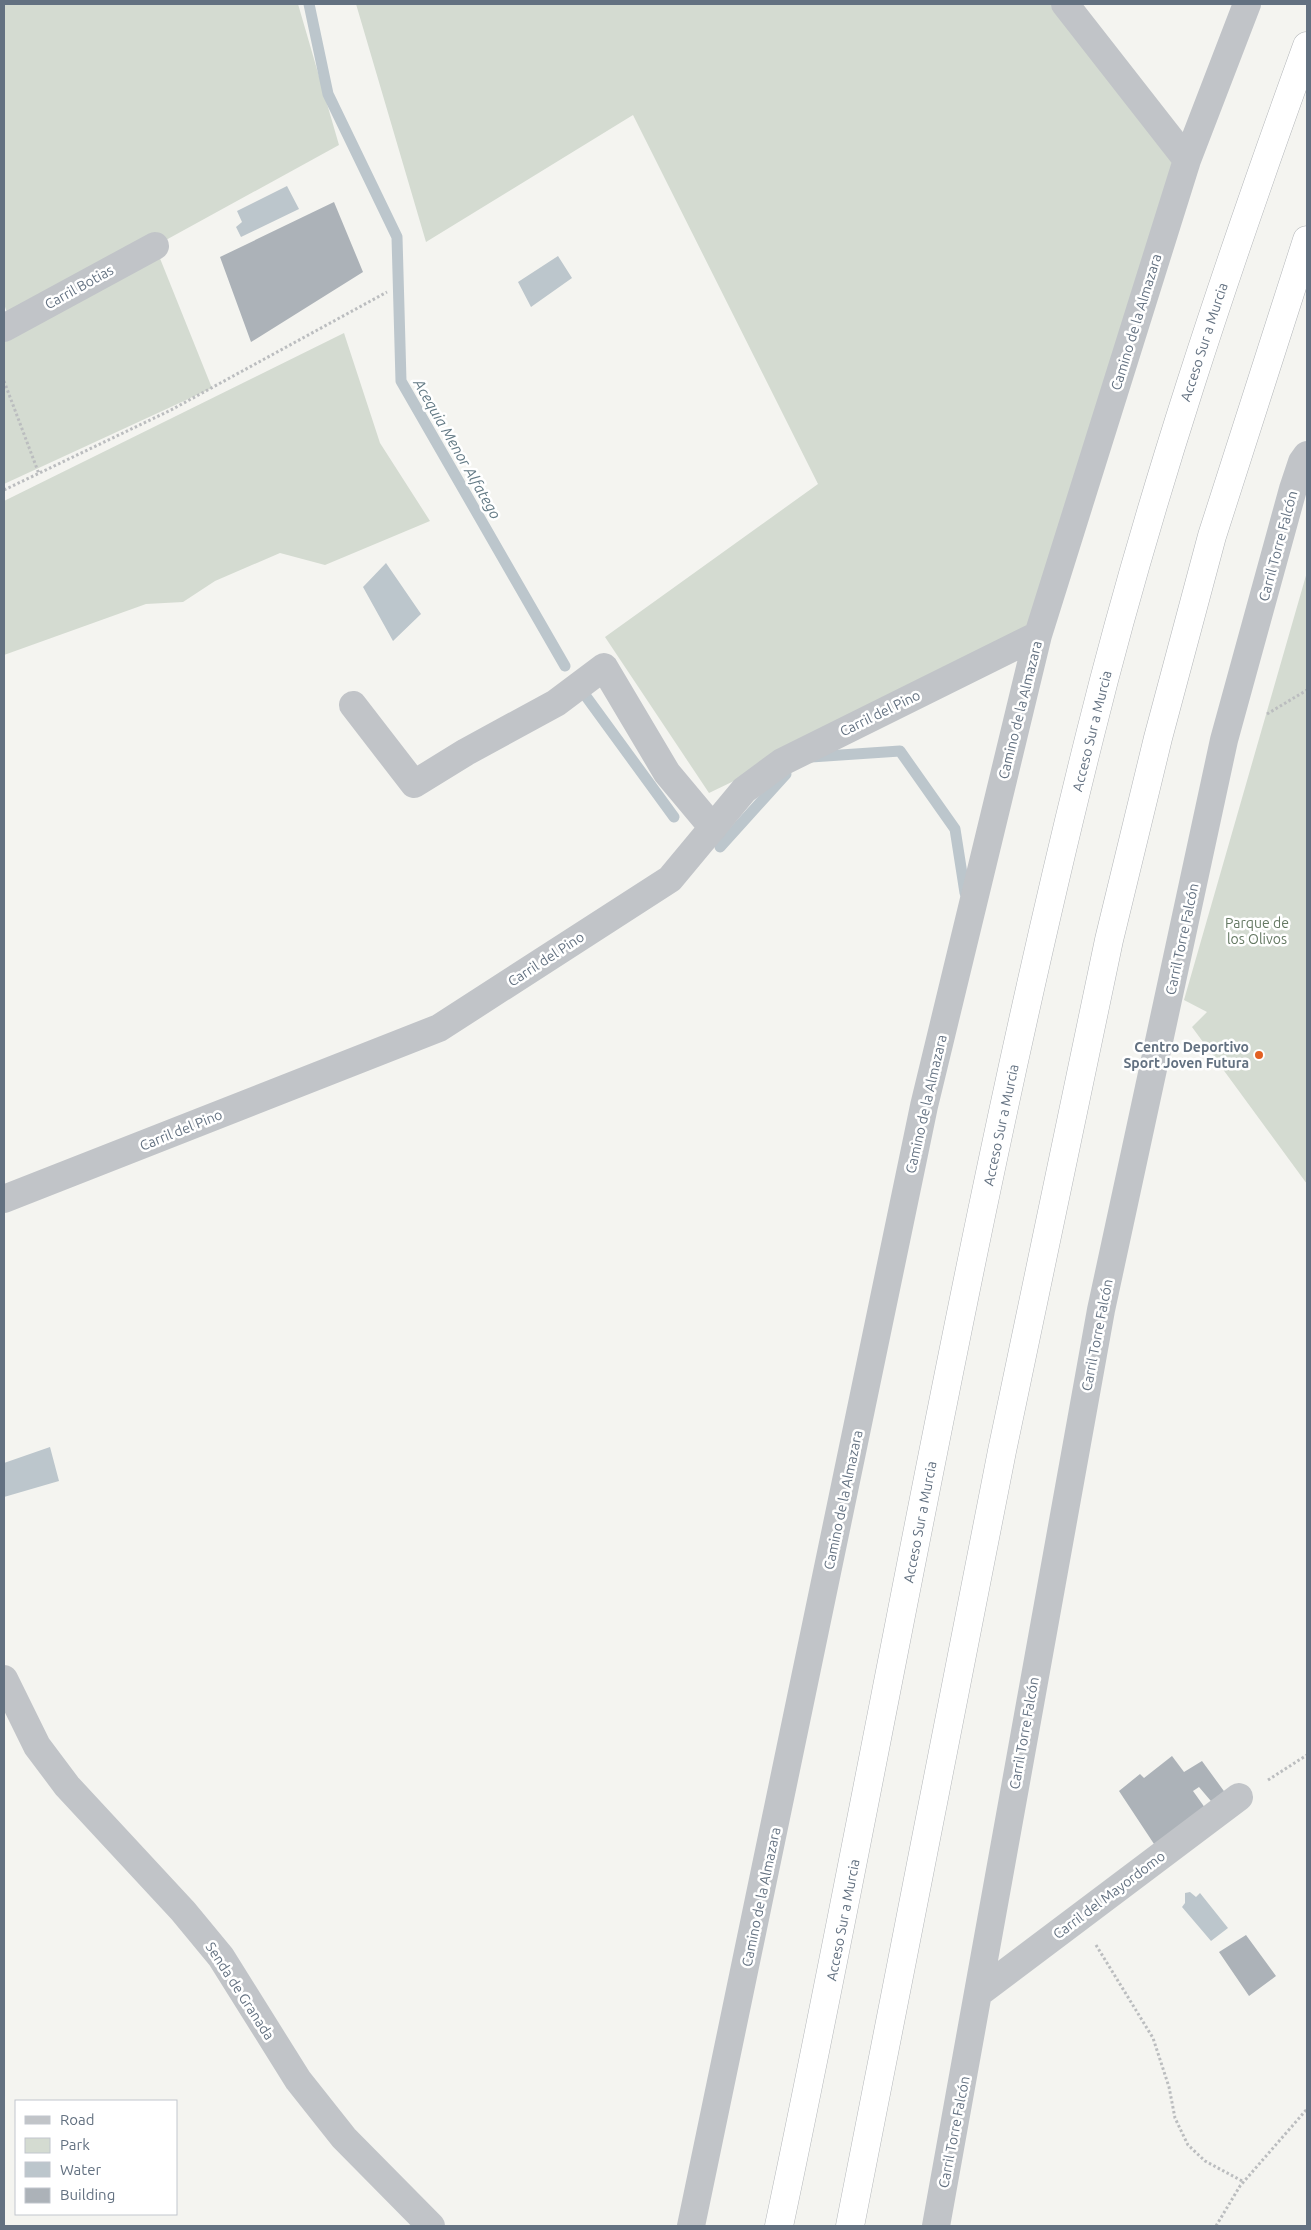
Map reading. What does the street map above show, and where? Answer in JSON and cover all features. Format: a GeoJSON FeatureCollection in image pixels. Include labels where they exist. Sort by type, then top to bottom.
{"type":"FeatureCollection","features":[{"type":"Feature","properties":{"kind":"highway","name":"Acceso Sur a Murcia"},"geometry":{"type":"LineString","coordinates":[[779,2226],[832,1978],[1008,1086],[1090,733],[1148,523],[1194,370],[1307,46]]}},
{"type":"Feature","properties":{"kind":"highway"},"geometry":{"type":"LineString","coordinates":[[850,2226],[1004,1441],[1109,940],[1158,738],[1212,536],[1307,240]]}},
{"type":"Feature","properties":{"kind":"street"},"geometry":{"type":"LineString","coordinates":[[1065,4],[1187,160]]}},
{"type":"Feature","properties":{"kind":"street","name":"Camino de la Almazara"},"geometry":{"type":"LineString","coordinates":[[691,2226],[804,1693],[924,1106],[1038,635],[1187,160],[1247,4]]}},
{"type":"Feature","properties":{"kind":"street","name":"Carril Botias"},"geometry":{"type":"LineString","coordinates":[[4,328],[154,246]]}},
{"type":"Feature","properties":{"kind":"street","name":"Carril Torre Falcón"},"geometry":{"type":"LineString","coordinates":[[936,2226],[980,1992],[1001,1859],[1103,1301],[1224,740],[1292,489],[1302,462],[1307,455]]}},
{"type":"Feature","properties":{"kind":"street","name":"Carril del Pino"},"geometry":{"type":"LineString","coordinates":[[4,1199],[439,1028],[670,879],[744,790],[782,762],[1038,635]]}},
{"type":"Feature","properties":{"kind":"street"},"geometry":{"type":"LineString","coordinates":[[353,705],[414,784],[466,752],[556,703],[604,667],[667,773],[713,828]]}},
{"type":"Feature","properties":{"kind":"street","name":"Senda de Granada"},"geometry":{"type":"LineString","coordinates":[[4,1680],[37,1746],[67,1786],[183,1911],[221,1957],[298,2080],[344,2138],[431,2226]]}},
{"type":"Feature","properties":{"kind":"street","name":"Carril del Mayordomo"},"geometry":{"type":"LineString","coordinates":[[980,1992],[1239,1797]]}},
{"type":"Feature","properties":{"kind":"path"},"geometry":{"type":"LineString","coordinates":[[4,490],[171,410],[387,292]]}},
{"type":"Feature","properties":{"kind":"path"},"geometry":{"type":"LineString","coordinates":[[4,381],[39,474]]}},
{"type":"Feature","properties":{"kind":"path"},"geometry":{"type":"LineString","coordinates":[[1239,1797],[1307,1755]]}},
{"type":"Feature","properties":{"kind":"path"},"geometry":{"type":"LineString","coordinates":[[1079,1918],[1153,2038],[1169,2087],[1175,2118],[1188,2145],[1205,2161],[1244,2182]]}},
{"type":"Feature","properties":{"kind":"path"},"geometry":{"type":"LineString","coordinates":[[1216,2226],[1244,2182],[1307,2109]]}},
{"type":"Feature","properties":{"kind":"green space"},"geometry":{"type":"Polygon","coordinates":[[[4,4],[298,4],[339,145],[155,246],[212,388],[4,484],[4,325],[10,321],[4,304],[4,4]]]}},
{"type":"Feature","properties":{"kind":"green space"},"geometry":{"type":"Polygon","coordinates":[[[356,4],[1063,4],[1187,160],[1038,635],[709,793],[605,637],[818,484],[633,115],[426,242],[356,4]]]}},
{"type":"Feature","properties":{"kind":"green space"},"geometry":{"type":"Polygon","coordinates":[[[344,333],[380,443],[430,521],[325,565],[280,553],[215,581],[183,602],[146,604],[4,655],[4,501],[344,333]]]}},
{"type":"Feature","properties":{"kind":"green space","name":"Parque de los Olivos"},"geometry":{"type":"Polygon","coordinates":[[[1307,572],[1307,1184],[1192,1027],[1207,1012],[1184,1000],[1307,572]]]}},
{"type":"Feature","properties":{"kind":"water"},"geometry":{"type":"Polygon","coordinates":[[[287,186],[299,209],[241,237],[236,227],[242,222],[237,211],[287,186]]]}},
{"type":"Feature","properties":{"kind":"water"},"geometry":{"type":"Polygon","coordinates":[[[558,256],[572,278],[531,307],[518,282],[558,256]]]}},
{"type":"Feature","properties":{"kind":"water"},"geometry":{"type":"Polygon","coordinates":[[[386,563],[421,614],[393,641],[363,587],[386,563]]]}},
{"type":"Feature","properties":{"kind":"water"},"geometry":{"type":"Polygon","coordinates":[[[50,1447],[59,1481],[4,1497],[4,1463],[50,1447]]]}},
{"type":"Feature","properties":{"kind":"water"},"geometry":{"type":"Polygon","coordinates":[[[1190,1892],[1196,1897],[1200,1893],[1228,1928],[1211,1941],[1182,1907],[1185,1903],[1185,1893],[1190,1892]]]}},
{"type":"Feature","properties":{"kind":"building"},"geometry":{"type":"Polygon","coordinates":[[[334,202],[363,272],[251,342],[220,257],[334,202]]]}},
{"type":"Feature","properties":{"kind":"building"},"geometry":{"type":"Polygon","coordinates":[[[1172,1756],[1184,1772],[1202,1761],[1229,1798],[1216,1807],[1199,1787],[1193,1791],[1208,1812],[1156,1847],[1119,1791],[1140,1774],[1144,1778],[1172,1756]]]}},
{"type":"Feature","properties":{"kind":"building"},"geometry":{"type":"Polygon","coordinates":[[[1246,1935],[1276,1976],[1249,1996],[1219,1952],[1246,1935]]]}},
{"type":"Feature","properties":{"kind":"waterway","name":"Acequia Menor Alfatego"},"geometry":{"type":"LineString","coordinates":[[309,4],[328,94],[397,237],[401,381],[565,666]]}},
{"type":"Feature","properties":{"kind":"waterway","name":"Acequia Menor Alfatego"},"geometry":{"type":"LineString","coordinates":[[585,695],[674,817]]}},
{"type":"Feature","properties":{"kind":"waterway","name":"Acequia Menor Alfatego"},"geometry":{"type":"LineString","coordinates":[[811,757],[900,751],[955,829],[965,893]]}},
{"type":"Feature","properties":{"kind":"waterway","name":"Acequia Menor Alfatego"},"geometry":{"type":"LineString","coordinates":[[720,847],[786,774]]}},
{"type":"Feature","properties":{"kind":"place","name":"Centro Deportivo Sport Joven Futura"},"geometry":{"type":"Point","coordinates":[1259,1055]}}]}
